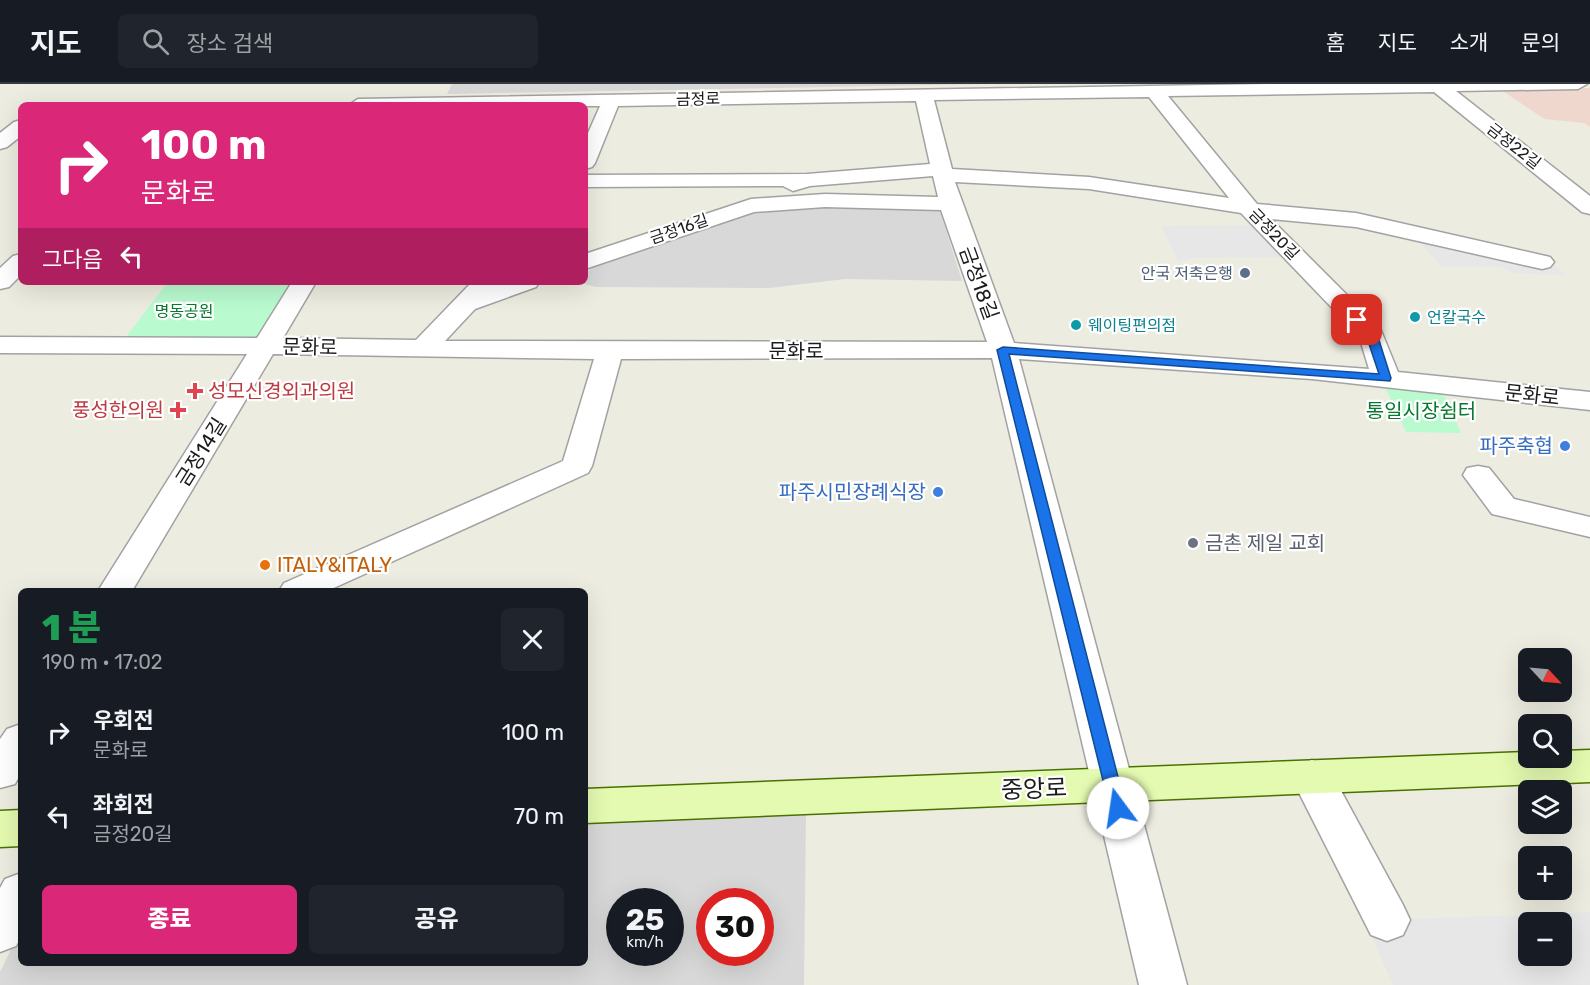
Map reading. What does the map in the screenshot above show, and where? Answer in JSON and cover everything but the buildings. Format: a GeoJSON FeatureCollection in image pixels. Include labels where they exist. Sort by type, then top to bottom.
{"type":"FeatureCollection","features":[{"type":"Feature","properties":{"kind":"main road","name":"중앙로"},"geometry":{"type":"LineString","coordinates":[[588,806],[1590,765]]}},
{"type":"Feature","properties":{"kind":"main road"},"geometry":{"type":"LineString","coordinates":[[0,829],[18,828]]}},
{"type":"Feature","properties":{"kind":"street"},"geometry":{"type":"LineString","coordinates":[[411,102],[421,84]]}},
{"type":"Feature","properties":{"kind":"street","name":"금정로"},"geometry":{"type":"LineString","coordinates":[[530,102],[1578,84]]}},
{"type":"Feature","properties":{"kind":"street","name":"금정22길"},"geometry":{"type":"LineString","coordinates":[[1438,86],[1590,207]]}},
{"type":"Feature","properties":{"kind":"street","name":"금정20길"},"geometry":{"type":"LineString","coordinates":[[1154,91],[1249,209],[1371,334],[1386,378]]}},
{"type":"Feature","properties":{"kind":"street","name":"금정18길"},"geometry":{"type":"LineString","coordinates":[[924,95],[950,203],[1003,350],[1163,985]]}},
{"type":"Feature","properties":{"kind":"street"},"geometry":{"type":"LineString","coordinates":[[588,156],[611,100]]}},
{"type":"Feature","properties":{"kind":"street"},"geometry":{"type":"LineString","coordinates":[[0,143],[18,116]]}},
{"type":"Feature","properties":{"kind":"street"},"geometry":{"type":"LineString","coordinates":[[588,181],[807,180],[942,172],[1089,183],[1249,209],[1356,220],[1542,262]]}},
{"type":"Feature","properties":{"kind":"street"},"geometry":{"type":"LineString","coordinates":[[725,213],[744,202],[807,180]]}},
{"type":"Feature","properties":{"kind":"street","name":"금정16길"},"geometry":{"type":"LineString","coordinates":[[588,261],[725,213],[776,202],[831,200],[950,203]]}},
{"type":"Feature","properties":{"kind":"street"},"geometry":{"type":"LineString","coordinates":[[0,282],[18,264]]}},
{"type":"Feature","properties":{"kind":"street","name":"금정14길"},"geometry":{"type":"LineString","coordinates":[[117,588],[302,285]]}},
{"type":"Feature","properties":{"kind":"street"},"geometry":{"type":"LineString","coordinates":[[423,348],[483,285]]}},
{"type":"Feature","properties":{"kind":"street"},"geometry":{"type":"LineString","coordinates":[[467,303],[518,285]]}},
{"type":"Feature","properties":{"kind":"street","name":"문화로"},"geometry":{"type":"LineString","coordinates":[[0,345],[610,351],[1003,350],[1386,378],[1590,401]]}},
{"type":"Feature","properties":{"kind":"street"},"geometry":{"type":"LineString","coordinates":[[303,588],[577,466],[610,351]]}},
{"type":"Feature","properties":{"kind":"street"},"geometry":{"type":"LineString","coordinates":[[1478,475],[1503,507],[1590,527]]}},
{"type":"Feature","properties":{"kind":"street"},"geometry":{"type":"LineString","coordinates":[[0,772],[18,745]]}},
{"type":"Feature","properties":{"kind":"street"},"geometry":{"type":"LineString","coordinates":[[1312,777],[1387,920]]}},
{"type":"Feature","properties":{"kind":"street"},"geometry":{"type":"LineString","coordinates":[[0,931],[18,898]]}},
{"type":"Feature","properties":{"kind":"shaded area"},"geometry":{"type":"Polygon","coordinates":[[[452,84],[987,84],[447,94],[452,84]]]}},
{"type":"Feature","properties":{"kind":"shaded area"},"geometry":{"type":"Polygon","coordinates":[[[1590,88],[1590,127],[1584,123],[1544,119],[1500,89],[1590,88]]]}},
{"type":"Feature","properties":{"kind":"shaded area"},"geometry":{"type":"Polygon","coordinates":[[[825,205],[940,211],[962,281],[845,279],[769,288],[596,287],[588,285],[588,272],[600,262],[765,208],[825,205]]]}},
{"type":"Feature","properties":{"kind":"shaded area"},"geometry":{"type":"Polygon","coordinates":[[[1264,225],[1291,257],[1195,258],[1178,261],[1161,226],[1264,225]]]}},
{"type":"Feature","properties":{"kind":"shaded area"},"geometry":{"type":"Polygon","coordinates":[[[1407,230],[1506,253],[1542,255],[1566,275],[1512,273],[1502,267],[1441,266],[1407,230]]]}},
{"type":"Feature","properties":{"kind":"shaded area"},"geometry":{"type":"Polygon","coordinates":[[[806,811],[804,985],[0,985],[0,972],[18,935],[18,966],[588,966],[588,816],[806,811]]]}},
{"type":"Feature","properties":{"kind":"shaded area"},"geometry":{"type":"Polygon","coordinates":[[[1590,912],[1590,985],[1393,985],[1365,921],[1518,915],[1518,966],[1572,966],[1572,913],[1590,912]]]}},
{"type":"Feature","properties":{"kind":"green space","name":"명동공원"},"geometry":{"type":"Polygon","coordinates":[[[166,285],[293,285],[261,338],[122,342],[166,285]]]}},
{"type":"Feature","properties":{"kind":"green space","name":"통일시장쉼터"},"geometry":{"type":"Polygon","coordinates":[[[1384,385],[1442,391],[1461,433],[1406,432],[1384,385]]]}},
{"type":"Feature","properties":{"kind":"place","name":"안국 저축은행"},"geometry":{"type":"Point","coordinates":[1245,273]}},
{"type":"Feature","properties":{"kind":"place","name":"언칼국수"},"geometry":{"type":"Point","coordinates":[1415,317]}},
{"type":"Feature","properties":{"kind":"place","name":"웨이팅편의점"},"geometry":{"type":"Point","coordinates":[1076,325]}},
{"type":"Feature","properties":{"kind":"place","name":"성모신경외과의원"},"geometry":{"type":"Point","coordinates":[195,391]}},
{"type":"Feature","properties":{"kind":"place","name":"풍성한의원"},"geometry":{"type":"Point","coordinates":[178,410]}},
{"type":"Feature","properties":{"kind":"place","name":"파주축협"},"geometry":{"type":"Point","coordinates":[1565,446]}},
{"type":"Feature","properties":{"kind":"place","name":"파주시민장례식장"},"geometry":{"type":"Point","coordinates":[938,492]}},
{"type":"Feature","properties":{"kind":"place","name":"금촌 제일 교회"},"geometry":{"type":"Point","coordinates":[1193,543]}},
{"type":"Feature","properties":{"kind":"place","name":"ITALY&ITALY"},"geometry":{"type":"Point","coordinates":[265,565]}},
{"type":"Feature","properties":{"kind":"route"},"geometry":{"type":"LineString","coordinates":[[1118,808],[1014,404],[1003,350],[1386,378],[1371,334],[1357,320]]}}]}
